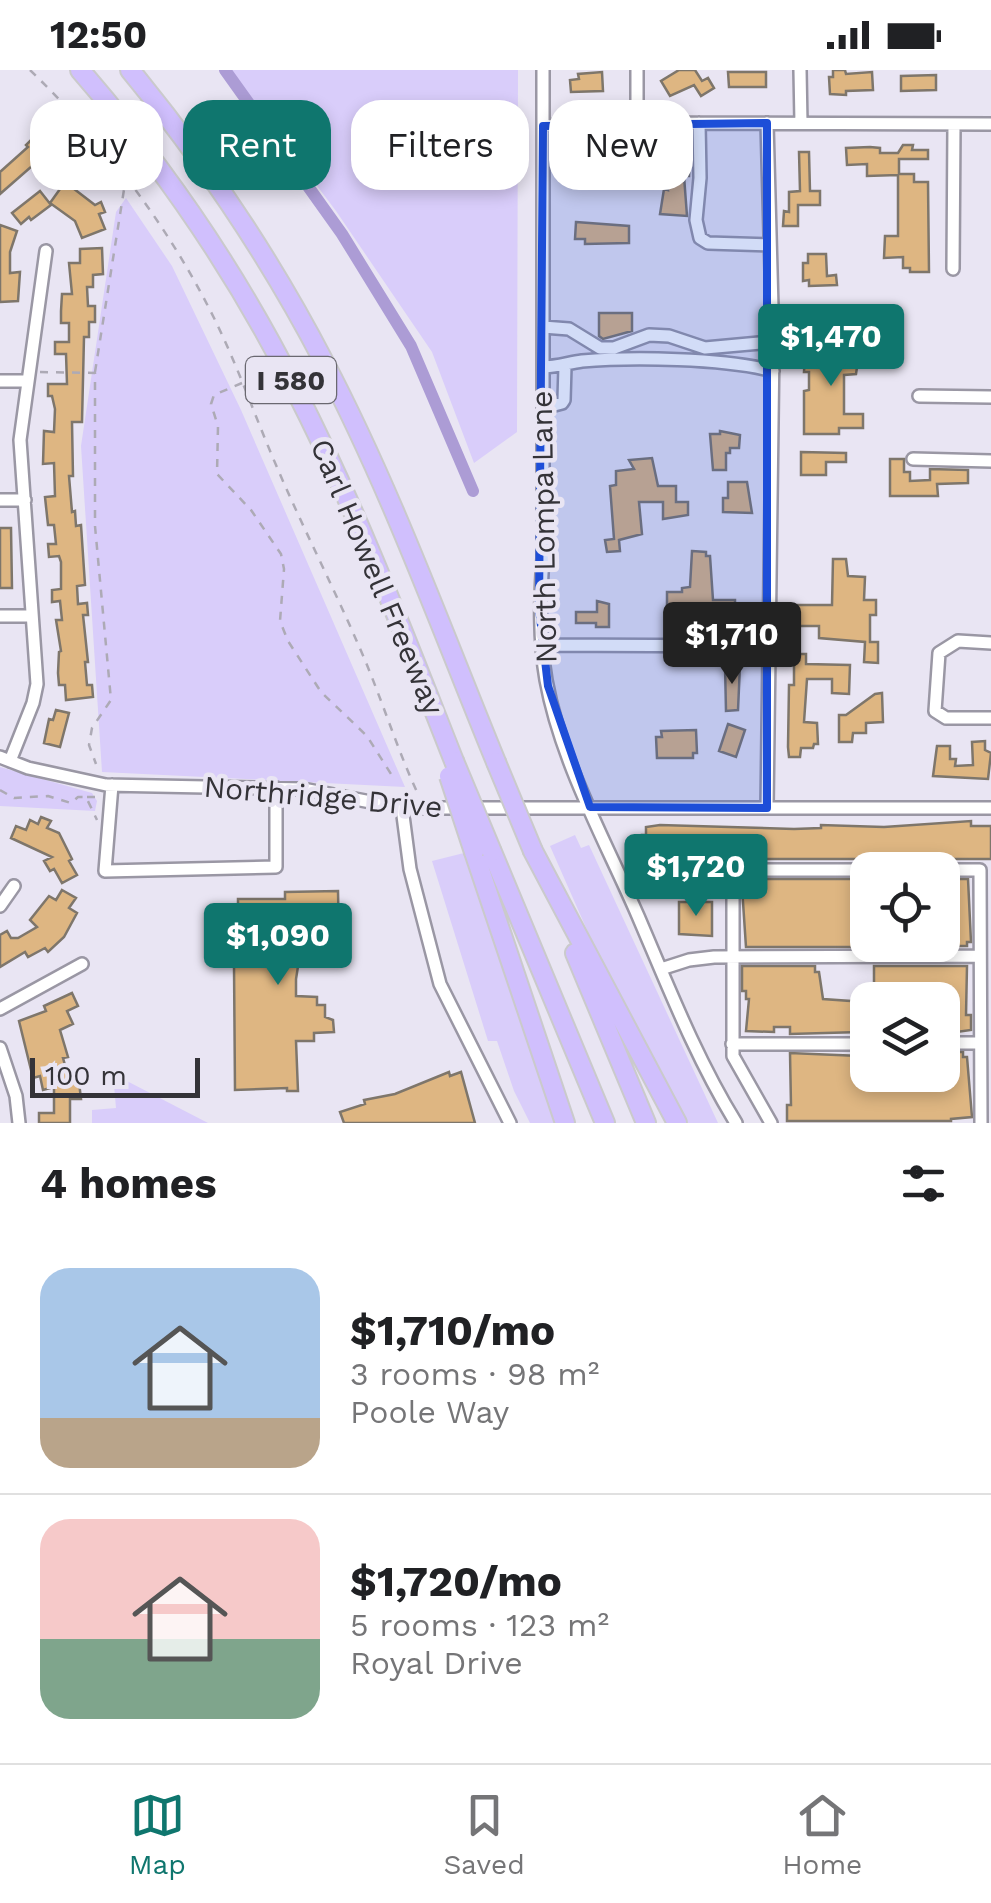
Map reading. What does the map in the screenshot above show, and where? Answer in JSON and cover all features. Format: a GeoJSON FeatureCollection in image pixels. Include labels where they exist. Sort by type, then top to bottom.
{"type":"FeatureCollection","features":[{"type":"Feature","properties":{"kind":"highway","name":"Carl Howell Freeway"},"geometry":{"type":"LineString","coordinates":[[80,70],[137,138],[192,215],[278,356],[325,452],[440,725],[449,762],[483,852]]}},
{"type":"Feature","properties":{"kind":"highway","name":"Carl Howell Freeway"},"geometry":{"type":"LineString","coordinates":[[130,70],[235,210],[322,357],[372,465],[646,1123]]}},
{"type":"Feature","properties":{"kind":"highway"},"geometry":{"type":"LineString","coordinates":[[534,850],[677,1123]]}},
{"type":"Feature","properties":{"kind":"highway"},"geometry":{"type":"LineString","coordinates":[[483,852],[565,1123]]}},
{"type":"Feature","properties":{"kind":"highway"},"geometry":{"type":"LineString","coordinates":[[483,852],[605,1123]]}},
{"type":"Feature","properties":{"kind":"street","name":"North Lompa Lane"},"geometry":{"type":"LineString","coordinates":[[543,70],[542,645],[554,711],[590,807],[661,970],[736,1123]]}},
{"type":"Feature","properties":{"kind":"street"},"geometry":{"type":"LineString","coordinates":[[637,70],[637,100]]}},
{"type":"Feature","properties":{"kind":"street"},"geometry":{"type":"LineString","coordinates":[[800,70],[801,123]]}},
{"type":"Feature","properties":{"kind":"street"},"geometry":{"type":"LineString","coordinates":[[693,123],[991,124]]}},
{"type":"Feature","properties":{"kind":"street"},"geometry":{"type":"LineString","coordinates":[[699,123],[696,220],[700,238],[708,242],[768,245]]}},
{"type":"Feature","properties":{"kind":"street"},"geometry":{"type":"LineString","coordinates":[[766,123],[773,371],[767,808]]}},
{"type":"Feature","properties":{"kind":"street"},"geometry":{"type":"LineString","coordinates":[[953,269],[954,124]]}},
{"type":"Feature","properties":{"kind":"street"},"geometry":{"type":"LineString","coordinates":[[543,126],[549,126]]}},
{"type":"Feature","properties":{"kind":"street"},"geometry":{"type":"LineString","coordinates":[[5,759],[34,703],[37,684],[20,440],[46,251]]}},
{"type":"Feature","properties":{"kind":"street"},"geometry":{"type":"LineString","coordinates":[[543,327],[570,329],[600,348],[614,348],[649,335],[669,336],[705,348],[770,342]]}},
{"type":"Feature","properties":{"kind":"street"},"geometry":{"type":"LineString","coordinates":[[542,368],[583,361],[654,361],[732,363],[773,371]]}},
{"type":"Feature","properties":{"kind":"street"},"geometry":{"type":"LineString","coordinates":[[543,408],[562,403],[565,366]]}},
{"type":"Feature","properties":{"kind":"street"},"geometry":{"type":"LineString","coordinates":[[0,381],[26,381]]}},
{"type":"Feature","properties":{"kind":"street"},"geometry":{"type":"LineString","coordinates":[[919,396],[991,398]]}},
{"type":"Feature","properties":{"kind":"street"},"geometry":{"type":"LineString","coordinates":[[913,460],[991,461]]}},
{"type":"Feature","properties":{"kind":"street"},"geometry":{"type":"LineString","coordinates":[[0,500],[25,500]]}},
{"type":"Feature","properties":{"kind":"street"},"geometry":{"type":"LineString","coordinates":[[0,616],[32,616]]}},
{"type":"Feature","properties":{"kind":"street"},"geometry":{"type":"LineString","coordinates":[[991,643],[958,641],[939,652],[934,691],[935,711],[946,718],[991,718]]}},
{"type":"Feature","properties":{"kind":"street"},"geometry":{"type":"LineString","coordinates":[[542,645],[768,646]]}},
{"type":"Feature","properties":{"kind":"street","name":"Northridge Drive"},"geometry":{"type":"LineString","coordinates":[[5,759],[112,786],[276,788],[402,808],[991,808]]}},
{"type":"Feature","properties":{"kind":"street"},"geometry":{"type":"LineString","coordinates":[[112,786],[104,871],[276,868],[276,788]]}},
{"type":"Feature","properties":{"kind":"street"},"geometry":{"type":"LineString","coordinates":[[402,808],[410,870],[440,984],[510,1123]]}},
{"type":"Feature","properties":{"kind":"street"},"geometry":{"type":"LineString","coordinates":[[733,869],[732,1044],[737,1066],[771,1123]]}},
{"type":"Feature","properties":{"kind":"street"},"geometry":{"type":"LineString","coordinates":[[650,878],[679,870],[980,870],[980,1123]]}},
{"type":"Feature","properties":{"kind":"street"},"geometry":{"type":"LineString","coordinates":[[0,906],[14,886]]}},
{"type":"Feature","properties":{"kind":"street"},"geometry":{"type":"LineString","coordinates":[[661,970],[688,960],[732,956],[980,956]]}},
{"type":"Feature","properties":{"kind":"street"},"geometry":{"type":"LineString","coordinates":[[0,1009],[82,964]]}},
{"type":"Feature","properties":{"kind":"street"},"geometry":{"type":"LineString","coordinates":[[960,1043],[980,1043]]}},
{"type":"Feature","properties":{"kind":"street"},"geometry":{"type":"LineString","coordinates":[[732,1044],[850,1044]]}},
{"type":"Feature","properties":{"kind":"street"},"geometry":{"type":"LineString","coordinates":[[0,1048],[10,1070],[19,1123]]}},
{"type":"Feature","properties":{"kind":"path"},"geometry":{"type":"LineString","coordinates":[[30,70],[59,100]]}},
{"type":"Feature","properties":{"kind":"path"},"geometry":{"type":"LineString","coordinates":[[96,764],[89,745],[92,728],[110,700],[95,526],[95,373],[124,190]]}},
{"type":"Feature","properties":{"kind":"path"},"geometry":{"type":"LineString","coordinates":[[136,190],[182,258],[211,312],[301,525],[358,644],[397,751],[417,792]]}},
{"type":"Feature","properties":{"kind":"path"},"geometry":{"type":"LineString","coordinates":[[40,372],[95,373]]}},
{"type":"Feature","properties":{"kind":"path"},"geometry":{"type":"LineString","coordinates":[[242,382],[214,395],[211,404],[218,426],[217,474],[251,510],[281,554],[284,569],[280,621],[288,641],[321,692],[366,736],[391,774]]}},
{"type":"Feature","properties":{"kind":"path"},"geometry":{"type":"LineString","coordinates":[[0,790],[14,798],[48,796],[71,803],[78,796],[97,797]]}},
{"type":"Feature","properties":{"kind":"path"},"geometry":{"type":"LineString","coordinates":[[86,797],[97,820]]}},
{"type":"Feature","properties":{"kind":"highlighted area"},"geometry":{"type":"Polygon","coordinates":[[[767,123],[767,808],[590,807],[548,686],[539,609],[543,126],[767,123]]]}},
{"type":"Feature","properties":{"kind":"shaded area"},"geometry":{"type":"Polygon","coordinates":[[[230,70],[518,70],[518,100],[351,100],[351,190],[518,190],[517,432],[474,463],[432,352],[320,190],[331,190],[331,100],[253,100],[230,70]]]}},
{"type":"Feature","properties":{"kind":"shaded area"},"geometry":{"type":"Polygon","coordinates":[[[126,198],[172,266],[241,410],[405,787],[102,772],[81,446],[116,212],[126,198]]]}},
{"type":"Feature","properties":{"kind":"shaded area"},"geometry":{"type":"Polygon","coordinates":[[[0,767],[92,793],[97,801],[95,811],[0,806],[0,767]]]}},
{"type":"Feature","properties":{"kind":"shaded area"},"geometry":{"type":"Polygon","coordinates":[[[575,835],[581,848],[589,845],[718,1123],[688,1123],[602,964],[550,846],[575,835]]]}},
{"type":"Feature","properties":{"kind":"shaded area"},"geometry":{"type":"Polygon","coordinates":[[[464,853],[555,1123],[530,1123],[497,1041],[488,1041],[432,861],[464,853]]]}},
{"type":"Feature","properties":{"kind":"shaded area"},"geometry":{"type":"Polygon","coordinates":[[[123,1079],[208,1123],[92,1123],[92,1110],[116,1108],[114,1085],[123,1079]]]}},
{"type":"Feature","properties":{"kind":"building"},"geometry":{"type":"Polygon","coordinates":[[[679,70],[695,70],[702,81],[708,78],[714,88],[701,96],[694,85],[670,96],[661,81],[679,70]]]}},
{"type":"Feature","properties":{"kind":"building"},"geometry":{"type":"Polygon","coordinates":[[[833,70],[845,70],[846,74],[872,72],[873,90],[830,94],[829,77],[833,77],[833,70]]]}},
{"type":"Feature","properties":{"kind":"building"},"geometry":{"type":"Polygon","coordinates":[[[602,72],[603,91],[571,92],[570,80],[579,79],[578,74],[602,72]]]}},
{"type":"Feature","properties":{"kind":"building"},"geometry":{"type":"Polygon","coordinates":[[[728,72],[766,72],[766,87],[729,87],[728,72]]]}},
{"type":"Feature","properties":{"kind":"building"},"geometry":{"type":"Polygon","coordinates":[[[936,75],[936,90],[901,91],[901,76],[936,75]]]}},
{"type":"Feature","properties":{"kind":"building"},"geometry":{"type":"Polygon","coordinates":[[[30,141],[30,168],[0,194],[0,172],[30,141]]]}},
{"type":"Feature","properties":{"kind":"building"},"geometry":{"type":"Polygon","coordinates":[[[903,145],[913,145],[912,150],[928,150],[928,159],[899,159],[899,174],[914,174],[914,182],[928,182],[929,272],[903,268],[903,257],[884,258],[885,236],[898,236],[898,175],[867,176],[867,164],[847,165],[846,148],[870,147],[880,148],[880,153],[898,153],[903,145]]]}},
{"type":"Feature","properties":{"kind":"building"},"geometry":{"type":"Polygon","coordinates":[[[799,152],[809,152],[810,191],[820,191],[820,205],[798,205],[798,226],[783,226],[784,211],[789,212],[789,192],[800,191],[799,152]]]}},
{"type":"Feature","properties":{"kind":"building"},"geometry":{"type":"Polygon","coordinates":[[[59,190],[75,190],[95,205],[101,202],[105,212],[99,214],[105,229],[82,238],[75,221],[50,203],[59,190]]]}},
{"type":"Feature","properties":{"kind":"building"},"geometry":{"type":"Polygon","coordinates":[[[664,190],[685,190],[687,216],[660,214],[664,190]]]}},
{"type":"Feature","properties":{"kind":"building"},"geometry":{"type":"Polygon","coordinates":[[[40,191],[51,205],[21,224],[12,213],[40,191]]]}},
{"type":"Feature","properties":{"kind":"building"},"geometry":{"type":"Polygon","coordinates":[[[576,222],[629,226],[629,243],[585,244],[585,239],[575,239],[576,222]]]}},
{"type":"Feature","properties":{"kind":"building"},"geometry":{"type":"Polygon","coordinates":[[[0,225],[17,231],[10,252],[10,273],[20,272],[18,301],[0,302],[0,225]]]}},
{"type":"Feature","properties":{"kind":"building"},"geometry":{"type":"Polygon","coordinates":[[[102,248],[103,274],[93,275],[93,287],[87,287],[88,306],[95,306],[95,322],[89,322],[89,337],[84,337],[82,422],[72,422],[73,476],[69,476],[72,512],[75,511],[76,526],[81,525],[85,585],[77,586],[78,604],[87,603],[88,615],[83,615],[85,662],[87,685],[92,685],[93,697],[66,700],[65,685],[59,685],[58,673],[61,651],[56,620],[62,620],[60,601],[52,602],[52,590],[61,589],[61,562],[59,556],[49,557],[48,544],[56,544],[54,525],[48,525],[45,497],[55,496],[54,463],[43,464],[44,431],[54,432],[55,409],[52,396],[48,396],[48,384],[67,384],[66,354],[55,354],[55,342],[69,342],[69,323],[61,323],[61,311],[62,294],[72,294],[69,263],[80,263],[80,249],[102,248]]]}},
{"type":"Feature","properties":{"kind":"building"},"geometry":{"type":"Polygon","coordinates":[[[808,254],[826,254],[827,276],[836,275],[837,285],[809,286],[809,280],[803,281],[803,263],[808,263],[808,254]]]}},
{"type":"Feature","properties":{"kind":"building"},"geometry":{"type":"Polygon","coordinates":[[[599,313],[632,313],[632,331],[603,339],[599,336],[599,313]]]}},
{"type":"Feature","properties":{"kind":"building"},"geometry":{"type":"Polygon","coordinates":[[[840,328],[856,328],[856,348],[860,347],[856,374],[844,375],[844,414],[863,414],[863,428],[839,428],[839,434],[804,434],[804,391],[809,390],[805,354],[841,360],[840,328]]]}},
{"type":"Feature","properties":{"kind":"building"},"geometry":{"type":"Polygon","coordinates":[[[720,431],[740,435],[739,448],[730,448],[730,453],[726,453],[726,470],[713,470],[710,434],[720,431]]]}},
{"type":"Feature","properties":{"kind":"building"},"geometry":{"type":"Polygon","coordinates":[[[801,452],[846,453],[846,462],[826,462],[826,475],[801,475],[801,452]]]}},
{"type":"Feature","properties":{"kind":"building"},"geometry":{"type":"Polygon","coordinates":[[[652,458],[658,486],[676,486],[676,502],[688,502],[688,515],[663,519],[663,502],[639,502],[642,534],[619,540],[620,551],[607,552],[605,540],[614,539],[610,486],[616,485],[616,471],[634,469],[629,460],[652,458]]]}},
{"type":"Feature","properties":{"kind":"building"},"geometry":{"type":"Polygon","coordinates":[[[890,459],[904,459],[904,472],[910,472],[910,481],[930,480],[930,469],[968,470],[968,483],[937,484],[938,496],[890,496],[890,459]]]}},
{"type":"Feature","properties":{"kind":"building"},"geometry":{"type":"Polygon","coordinates":[[[728,482],[747,482],[752,513],[723,512],[728,482]]]}},
{"type":"Feature","properties":{"kind":"building"},"geometry":{"type":"Polygon","coordinates":[[[0,528],[11,528],[12,588],[0,588],[0,528]]]}},
{"type":"Feature","properties":{"kind":"building"},"geometry":{"type":"Polygon","coordinates":[[[692,551],[710,556],[713,600],[735,600],[735,613],[686,619],[686,626],[667,626],[667,592],[682,592],[682,588],[690,587],[692,551]]]}},
{"type":"Feature","properties":{"kind":"building"},"geometry":{"type":"Polygon","coordinates":[[[833,559],[846,559],[848,576],[865,577],[864,600],[876,600],[876,615],[870,615],[870,642],[878,642],[878,663],[864,662],[865,642],[819,638],[819,626],[792,626],[791,605],[832,605],[833,559]]]}},
{"type":"Feature","properties":{"kind":"building"},"geometry":{"type":"Polygon","coordinates":[[[597,601],[609,604],[609,627],[576,623],[576,612],[597,612],[597,601]]]}},
{"type":"Feature","properties":{"kind":"building"},"geometry":{"type":"Polygon","coordinates":[[[794,654],[806,654],[806,664],[850,665],[849,694],[832,693],[832,679],[807,679],[804,722],[817,723],[818,744],[801,748],[800,757],[789,757],[788,747],[794,654]]]}},
{"type":"Feature","properties":{"kind":"building"},"geometry":{"type":"Polygon","coordinates":[[[725,665],[740,665],[738,710],[726,711],[725,665]]]}},
{"type":"Feature","properties":{"kind":"building"},"geometry":{"type":"Polygon","coordinates":[[[882,693],[883,722],[866,723],[866,733],[853,733],[852,742],[839,742],[839,715],[846,715],[882,693]]]}},
{"type":"Feature","properties":{"kind":"building"},"geometry":{"type":"Polygon","coordinates":[[[56,710],[69,713],[60,747],[44,743],[49,719],[53,720],[56,710]]]}},
{"type":"Feature","properties":{"kind":"building"},"geometry":{"type":"Polygon","coordinates":[[[728,724],[745,730],[736,757],[719,751],[728,724]]]}},
{"type":"Feature","properties":{"kind":"building"},"geometry":{"type":"Polygon","coordinates":[[[696,730],[697,753],[693,753],[693,758],[657,758],[656,737],[662,737],[661,731],[696,730]]]}},
{"type":"Feature","properties":{"kind":"building"},"geometry":{"type":"Polygon","coordinates":[[[985,741],[985,750],[991,753],[988,779],[933,776],[937,746],[950,746],[950,759],[956,759],[955,766],[973,765],[972,742],[985,741]]]}},
{"type":"Feature","properties":{"kind":"building"},"geometry":{"type":"Polygon","coordinates":[[[41,817],[51,821],[47,828],[59,833],[72,859],[69,861],[77,875],[62,883],[44,861],[52,857],[11,838],[16,826],[26,830],[30,820],[38,824],[41,817]]]}},
{"type":"Feature","properties":{"kind":"building"},"geometry":{"type":"Polygon","coordinates":[[[971,821],[971,826],[991,826],[991,859],[960,859],[960,852],[850,852],[850,859],[646,859],[646,852],[642,852],[646,827],[660,825],[884,827],[971,821]]]}},
{"type":"Feature","properties":{"kind":"building"},"geometry":{"type":"Polygon","coordinates":[[[747,879],[850,879],[850,947],[746,947],[742,887],[747,887],[747,879]]]}},
{"type":"Feature","properties":{"kind":"building"},"geometry":{"type":"Polygon","coordinates":[[[960,879],[968,879],[971,942],[960,946],[960,879]]]}},
{"type":"Feature","properties":{"kind":"building"},"geometry":{"type":"Polygon","coordinates":[[[62,890],[76,898],[69,908],[77,913],[64,937],[48,952],[45,948],[28,957],[25,952],[0,967],[0,935],[7,931],[11,938],[18,938],[37,927],[30,920],[49,896],[56,900],[62,890]]]}},
{"type":"Feature","properties":{"kind":"building"},"geometry":{"type":"Polygon","coordinates":[[[338,891],[339,942],[302,941],[296,979],[296,996],[317,997],[317,1005],[325,1005],[325,1017],[333,1020],[334,1032],[314,1033],[314,1041],[296,1041],[298,1091],[235,1090],[234,965],[288,967],[288,950],[242,949],[238,899],[285,899],[285,892],[338,891]]]}},
{"type":"Feature","properties":{"kind":"building"},"geometry":{"type":"Polygon","coordinates":[[[679,902],[712,902],[712,936],[679,934],[679,902]]]}},
{"type":"Feature","properties":{"kind":"building"},"geometry":{"type":"Polygon","coordinates":[[[742,966],[815,966],[823,999],[850,1001],[850,1032],[790,1034],[790,1027],[774,1027],[774,1032],[746,1031],[749,999],[746,991],[742,991],[742,966]]]}},
{"type":"Feature","properties":{"kind":"building"},"geometry":{"type":"Polygon","coordinates":[[[874,966],[967,966],[966,1015],[971,1015],[971,1030],[960,1032],[960,982],[874,982],[874,966]]]}},
{"type":"Feature","properties":{"kind":"building"},"geometry":{"type":"Polygon","coordinates":[[[72,993],[78,1006],[67,1011],[73,1024],[60,1030],[70,1083],[79,1082],[81,1099],[70,1099],[70,1123],[39,1123],[39,1113],[54,1113],[54,1087],[43,1090],[40,1076],[33,1078],[19,1021],[46,1011],[44,1006],[72,993]]]}},
{"type":"Feature","properties":{"kind":"building"},"geometry":{"type":"Polygon","coordinates":[[[963,1052],[963,1057],[967,1057],[972,1117],[951,1121],[787,1121],[787,1105],[791,1105],[790,1053],[850,1056],[850,1092],[960,1092],[963,1052]]]}},
{"type":"Feature","properties":{"kind":"building"},"geometry":{"type":"Polygon","coordinates":[[[449,1072],[450,1076],[461,1072],[475,1123],[344,1123],[340,1112],[365,1104],[364,1100],[395,1094],[449,1072]]]}},
{"type":"Feature","properties":{"kind":"waterway"},"geometry":{"type":"LineString","coordinates":[[225,70],[342,234],[411,346],[473,491]]}}]}
